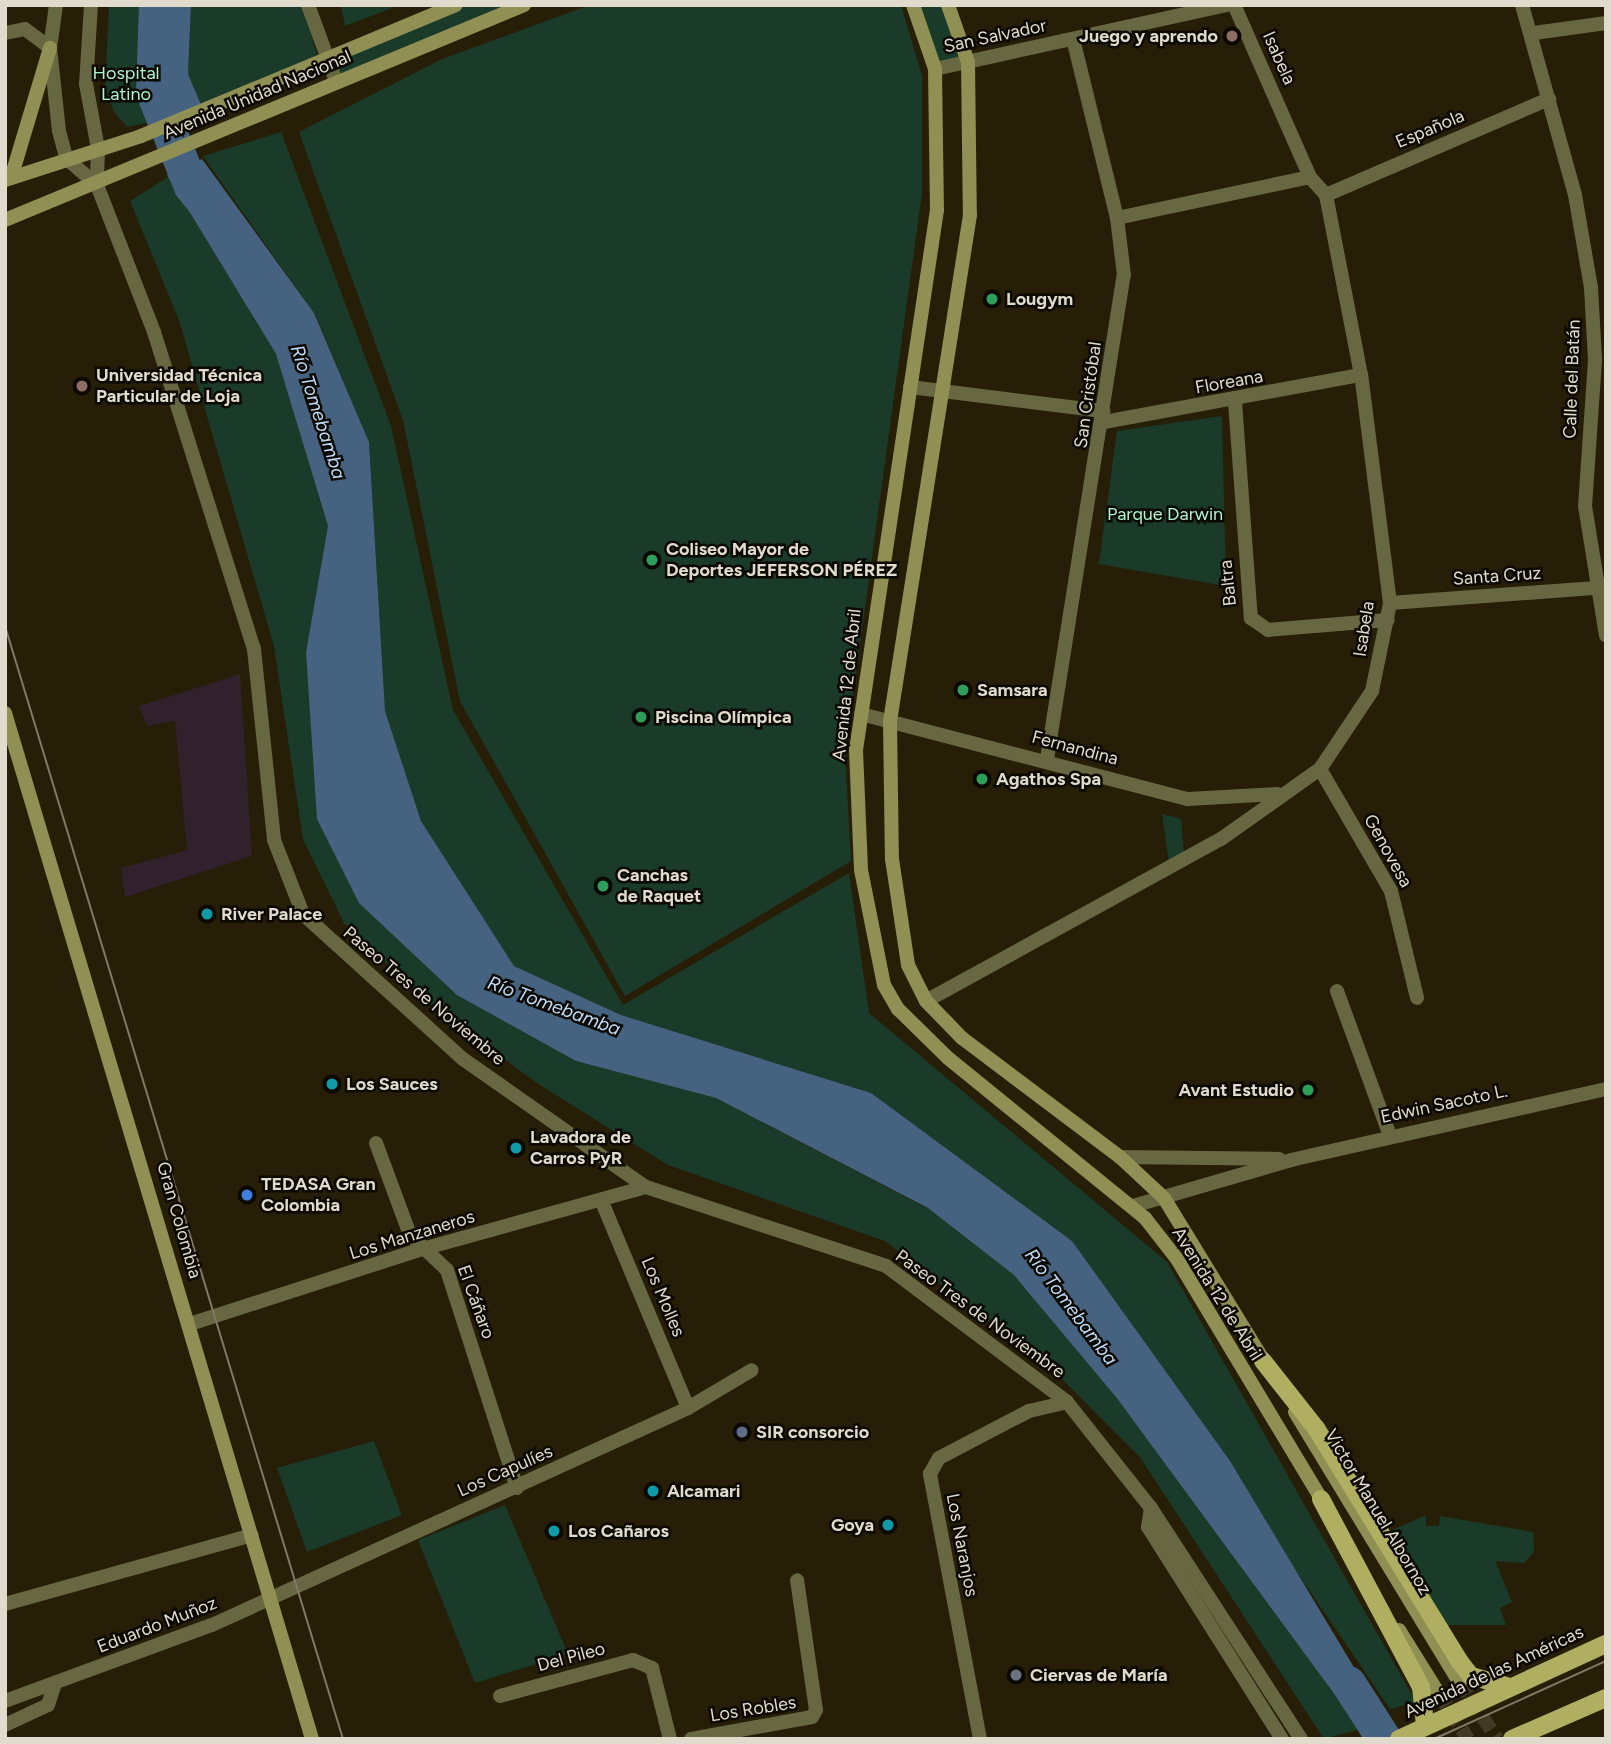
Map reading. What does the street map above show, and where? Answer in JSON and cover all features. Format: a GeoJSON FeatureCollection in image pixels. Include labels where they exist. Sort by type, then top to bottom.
{"type":"FeatureCollection","features":[{"type":"Feature","properties":{"kind":"main road","name":"Avenida Unidad Nacional"},"geometry":{"type":"LineString","coordinates":[[8,179],[115,144],[457,5]]}},
{"type":"Feature","properties":{"kind":"main road","name":"Avenida Unidad Nacional"},"geometry":{"type":"LineString","coordinates":[[5,220],[97,185],[232,124],[524,5]]}},
{"type":"Feature","properties":{"kind":"main road","name":"Avenida 12 de Abril"},"geometry":{"type":"LineString","coordinates":[[913,5],[935,69],[937,210],[861,714],[861,870],[884,985],[898,1009],[948,1058],[1133,1206],[1177,1259],[1321,1499]]}},
{"type":"Feature","properties":{"kind":"main road","name":"Avenida 12 de Abril"},"geometry":{"type":"LineString","coordinates":[[948,5],[968,62],[970,215],[940,390],[890,721],[892,859],[908,965],[926,1001],[962,1038],[1121,1157],[1164,1198],[1211,1266],[1263,1361]]}},
{"type":"Feature","properties":{"kind":"main road"},"geometry":{"type":"LineString","coordinates":[[8,179],[50,48]]}},
{"type":"Feature","properties":{"kind":"main road","name":"Gran Colombia"},"geometry":{"type":"LineString","coordinates":[[5,713],[312,1739]]}},
{"type":"Feature","properties":{"kind":"main road"},"geometry":{"type":"LineString","coordinates":[[1263,1361],[1316,1428],[1460,1662],[1471,1676],[1510,1687]]}},
{"type":"Feature","properties":{"kind":"main road","name":"Victor Manuel Albornoz"},"geometry":{"type":"LineString","coordinates":[[1263,1361],[1460,1683]]}},
{"type":"Feature","properties":{"kind":"main road"},"geometry":{"type":"LineString","coordinates":[[1321,1499],[1439,1694]]}},
{"type":"Feature","properties":{"kind":"main road"},"geometry":{"type":"LineString","coordinates":[[1321,1499],[1421,1686],[1423,1727]]}},
{"type":"Feature","properties":{"kind":"main road","name":"Avenida de las Américas"},"geometry":{"type":"LineString","coordinates":[[1399,1739],[1606,1644]]}},
{"type":"Feature","properties":{"kind":"main road"},"geometry":{"type":"LineString","coordinates":[[1511,1739],[1606,1698]]}},
{"type":"Feature","properties":{"kind":"main road"},"geometry":{"type":"LineString","coordinates":[[1551,1739],[1552,1720]]}},
{"type":"Feature","properties":{"kind":"street"},"geometry":{"type":"LineString","coordinates":[[56,5],[50,48],[66,158],[97,185]]}},
{"type":"Feature","properties":{"kind":"street"},"geometry":{"type":"LineString","coordinates":[[91,5],[86,85],[98,149],[97,185]]}},
{"type":"Feature","properties":{"kind":"street"},"geometry":{"type":"LineString","coordinates":[[308,5],[336,81]]}},
{"type":"Feature","properties":{"kind":"street","name":"San Salvador"},"geometry":{"type":"LineString","coordinates":[[935,69],[1227,5]]}},
{"type":"Feature","properties":{"kind":"street","name":"Isabela"},"geometry":{"type":"LineString","coordinates":[[926,1001],[1146,883],[1320,769],[1372,691],[1390,603],[1361,375],[1326,195],[1310,177],[1234,5]]}},
{"type":"Feature","properties":{"kind":"street","name":"Calle del Batán"},"geometry":{"type":"LineString","coordinates":[[1522,5],[1534,33],[1575,195],[1591,288],[1600,360],[1585,506],[1606,635]]}},
{"type":"Feature","properties":{"kind":"street"},"geometry":{"type":"LineString","coordinates":[[1534,33],[1606,23]]}},
{"type":"Feature","properties":{"kind":"street"},"geometry":{"type":"LineString","coordinates":[[5,33],[25,29],[50,48]]}},
{"type":"Feature","properties":{"kind":"street","name":"San Cristóbal"},"geometry":{"type":"LineString","coordinates":[[1047,759],[1104,416],[1124,275],[1117,218],[1073,39]]}},
{"type":"Feature","properties":{"kind":"street","name":"Española"},"geometry":{"type":"LineString","coordinates":[[1326,195],[1549,99]]}},
{"type":"Feature","properties":{"kind":"street"},"geometry":{"type":"LineString","coordinates":[[1117,218],[1310,177]]}},
{"type":"Feature","properties":{"kind":"street","name":"Paseo Tres de Noviembre"},"geometry":{"type":"LineString","coordinates":[[97,185],[154,332],[254,649],[274,840],[303,914],[463,1059],[646,1187],[886,1266],[1067,1402],[1151,1508],[1301,1739]]}},
{"type":"Feature","properties":{"kind":"street","name":"Floreana"},"geometry":{"type":"LineString","coordinates":[[910,387],[1104,416],[1235,402],[1361,375]]}},
{"type":"Feature","properties":{"kind":"street","name":"Baltra"},"geometry":{"type":"LineString","coordinates":[[1235,402],[1251,618],[1268,630],[1388,620]]}},
{"type":"Feature","properties":{"kind":"street","name":"Santa Cruz"},"geometry":{"type":"LineString","coordinates":[[1390,603],[1600,588]]}},
{"type":"Feature","properties":{"kind":"street","name":"Fernandina"},"geometry":{"type":"LineString","coordinates":[[861,714],[1047,759],[1188,799],[1281,794]]}},
{"type":"Feature","properties":{"kind":"street","name":"Genovesa"},"geometry":{"type":"LineString","coordinates":[[1320,769],[1391,891],[1417,998]]}},
{"type":"Feature","properties":{"kind":"street"},"geometry":{"type":"LineString","coordinates":[[1337,991],[1390,1136]]}},
{"type":"Feature","properties":{"kind":"street","name":"Edwin Sacoto L."},"geometry":{"type":"LineString","coordinates":[[1133,1206],[1291,1160],[1606,1089]]}},
{"type":"Feature","properties":{"kind":"street","name":"El Cáñaro"},"geometry":{"type":"LineString","coordinates":[[376,1143],[410,1234],[447,1270],[517,1488]]}},
{"type":"Feature","properties":{"kind":"street","name":"Edwin Sacoto L."},"geometry":{"type":"LineString","coordinates":[[1121,1157],[1291,1160]]}},
{"type":"Feature","properties":{"kind":"street","name":"Los Manzaneros"},"geometry":{"type":"LineString","coordinates":[[190,1324],[426,1248],[602,1202],[646,1187]]}},
{"type":"Feature","properties":{"kind":"street","name":"Los Molles"},"geometry":{"type":"LineString","coordinates":[[602,1202],[688,1408]]}},
{"type":"Feature","properties":{"kind":"street","name":"Los Capulíes"},"geometry":{"type":"LineString","coordinates":[[271,1598],[688,1408],[752,1370]]}},
{"type":"Feature","properties":{"kind":"street","name":"Los Naranjos"},"geometry":{"type":"LineString","coordinates":[[980,1739],[930,1474],[939,1458],[1028,1411],[1067,1402]]}},
{"type":"Feature","properties":{"kind":"street","name":"Paseo Tres de Noviembre"},"geometry":{"type":"LineString","coordinates":[[1151,1508],[1148,1527],[1282,1739]]}},
{"type":"Feature","properties":{"kind":"street"},"geometry":{"type":"LineString","coordinates":[[5,1604],[252,1535]]}},
{"type":"Feature","properties":{"kind":"street","name":"Los Robles"},"geometry":{"type":"LineString","coordinates":[[691,1739],[806,1721],[816,1710],[797,1580]]}},
{"type":"Feature","properties":{"kind":"street","name":"Eduardo Muñoz"},"geometry":{"type":"LineString","coordinates":[[5,1701],[55,1684],[271,1598]]}},
{"type":"Feature","properties":{"kind":"street","name":"Del Pileo"},"geometry":{"type":"LineString","coordinates":[[500,1696],[633,1660],[652,1668],[670,1739]]}},
{"type":"Feature","properties":{"kind":"street"},"geometry":{"type":"LineString","coordinates":[[5,1725],[48,1705],[55,1684]]}},
{"type":"Feature","properties":{"kind":"shaded area"},"geometry":{"type":"Polygon","coordinates":[[[240,674],[252,856],[125,897],[121,868],[187,850],[175,721],[147,726],[139,706],[240,674]]]}},
{"type":"Feature","properties":{"kind":"green space","name":"Hospital Latino"},"geometry":{"type":"Polygon","coordinates":[[[109,5],[142,5],[146,84],[156,121],[127,127],[114,112],[105,88],[109,5]]]}},
{"type":"Feature","properties":{"kind":"green space"},"geometry":{"type":"Polygon","coordinates":[[[191,5],[302,5],[317,55],[202,107],[188,74],[191,5]]]}},
{"type":"Feature","properties":{"kind":"green space"},"geometry":{"type":"Polygon","coordinates":[[[341,5],[400,5],[345,26],[341,5]]]}},
{"type":"Feature","properties":{"kind":"green space"},"geometry":{"type":"Polygon","coordinates":[[[468,5],[517,5],[337,75],[330,58],[468,5]]]}},
{"type":"Feature","properties":{"kind":"green space","name":"Coliseo Mayor de Deportes JEFERSON PÉREZ"},"geometry":{"type":"Polygon","coordinates":[[[590,5],[901,5],[922,76],[922,193],[845,753],[851,861],[625,996],[460,701],[403,420],[299,132],[442,59],[590,5]]]}},
{"type":"Feature","properties":{"kind":"green space"},"geometry":{"type":"Polygon","coordinates":[[[915,5],[946,5],[966,61],[937,67],[915,5]]]}},
{"type":"Feature","properties":{"kind":"green space"},"geometry":{"type":"Polygon","coordinates":[[[281,132],[391,426],[453,710],[623,1005],[849,873],[869,1013],[1167,1262],[1416,1702],[1390,1709],[1072,1241],[871,1093],[621,1015],[514,966],[421,821],[385,711],[369,442],[316,316],[203,156],[281,132]]]}},
{"type":"Feature","properties":{"kind":"green space"},"geometry":{"type":"Polygon","coordinates":[[[168,177],[276,354],[328,526],[306,652],[576,1061],[716,1098],[963,1227],[1052,1310],[1360,1729],[1324,1739],[1140,1457],[1056,1373],[885,1241],[668,1165],[540,1085],[438,1011],[344,923],[303,839],[274,646],[179,320],[130,201],[168,177]]]}},
{"type":"Feature","properties":{"kind":"green space","name":"Parque Darwin"},"geometry":{"type":"Polygon","coordinates":[[[1222,416],[1226,586],[1099,564],[1117,431],[1222,416]]]}},
{"type":"Feature","properties":{"kind":"green space"},"geometry":{"type":"Polygon","coordinates":[[[1162,814],[1181,819],[1184,853],[1169,862],[1162,814]]]}},
{"type":"Feature","properties":{"kind":"green space"},"geometry":{"type":"Polygon","coordinates":[[[374,1441],[402,1515],[307,1552],[277,1468],[374,1441]]]}},
{"type":"Feature","properties":{"kind":"green space"},"geometry":{"type":"Polygon","coordinates":[[[505,1505],[568,1654],[475,1683],[418,1540],[505,1505]]]}},
{"type":"Feature","properties":{"kind":"green space"},"geometry":{"type":"Polygon","coordinates":[[[1426,1515],[1426,1526],[1439,1526],[1440,1516],[1533,1532],[1534,1552],[1524,1563],[1495,1561],[1512,1602],[1500,1608],[1506,1625],[1441,1625],[1388,1532],[1426,1515]]]}},
{"type":"Feature","properties":{"kind":"water"},"geometry":{"type":"Polygon","coordinates":[[[141,5],[191,5],[188,74],[202,107],[158,128],[146,84],[141,5]]]}},
{"type":"Feature","properties":{"kind":"water"},"geometry":{"type":"Polygon","coordinates":[[[202,159],[314,313],[369,442],[385,711],[421,821],[514,966],[621,1015],[871,1093],[1072,1241],[1230,1461],[1385,1719],[1360,1729],[1116,1397],[1014,1275],[928,1208],[716,1098],[576,1061],[457,995],[359,903],[317,819],[306,652],[328,526],[276,354],[167,175],[202,159]]]}},
{"type":"Feature","properties":{"kind":"waterway","name":"Río Tomebamba"},"geometry":{"type":"LineString","coordinates":[[156,5],[153,92],[191,186],[207,206]]}},
{"type":"Feature","properties":{"kind":"waterway","name":"Río Tomebamba"},"geometry":{"type":"LineString","coordinates":[[1348,1683],[1384,1739]]}},
{"type":"Feature","properties":{"kind":"tunnel"},"geometry":{"type":"LineString","coordinates":[[1460,1683],[1497,1739]]}},
{"type":"Feature","properties":{"kind":"tunnel"},"geometry":{"type":"LineString","coordinates":[[1439,1694],[1468,1739]]}},
{"type":"Feature","properties":{"kind":"tram line"},"geometry":{"type":"LineString","coordinates":[[5,626],[343,1739]]}},
{"type":"Feature","properties":{"kind":"tram line"},"geometry":{"type":"LineString","coordinates":[[1434,1739],[1606,1661]]}},
{"type":"Feature","properties":{"kind":"place","name":"Juego y aprendo"},"geometry":{"type":"Point","coordinates":[1232,36]}},
{"type":"Feature","properties":{"kind":"place","name":"Lougym"},"geometry":{"type":"Point","coordinates":[992,299]}},
{"type":"Feature","properties":{"kind":"place","name":"Universidad Técnica Particular de Loja"},"geometry":{"type":"Point","coordinates":[82,386]}},
{"type":"Feature","properties":{"kind":"place","name":"Coliseo Mayor de Deportes JEFERSON PÉREZ"},"geometry":{"type":"Point","coordinates":[652,560]}},
{"type":"Feature","properties":{"kind":"place","name":"Samsara"},"geometry":{"type":"Point","coordinates":[963,690]}},
{"type":"Feature","properties":{"kind":"place","name":"Piscina Olímpica"},"geometry":{"type":"Point","coordinates":[641,717]}},
{"type":"Feature","properties":{"kind":"place","name":"Agathos Spa"},"geometry":{"type":"Point","coordinates":[982,779]}},
{"type":"Feature","properties":{"kind":"place","name":"Canchas de Raquet"},"geometry":{"type":"Point","coordinates":[603,886]}},
{"type":"Feature","properties":{"kind":"place","name":"River Palace"},"geometry":{"type":"Point","coordinates":[207,914]}},
{"type":"Feature","properties":{"kind":"place","name":"Los Sauces"},"geometry":{"type":"Point","coordinates":[332,1084]}},
{"type":"Feature","properties":{"kind":"place","name":"Avant Estudio"},"geometry":{"type":"Point","coordinates":[1308,1090]}},
{"type":"Feature","properties":{"kind":"place","name":"Lavadora de Carros PyR"},"geometry":{"type":"Point","coordinates":[516,1148]}},
{"type":"Feature","properties":{"kind":"place","name":"TEDASA Gran Colombia"},"geometry":{"type":"Point","coordinates":[247,1195]}},
{"type":"Feature","properties":{"kind":"place","name":"SIR consorcio"},"geometry":{"type":"Point","coordinates":[742,1432]}},
{"type":"Feature","properties":{"kind":"place","name":"Alcamari"},"geometry":{"type":"Point","coordinates":[653,1491]}},
{"type":"Feature","properties":{"kind":"place","name":"Goya"},"geometry":{"type":"Point","coordinates":[888,1525]}},
{"type":"Feature","properties":{"kind":"place","name":"Los Cañaros"},"geometry":{"type":"Point","coordinates":[554,1531]}},
{"type":"Feature","properties":{"kind":"place","name":"Ciervas de María"},"geometry":{"type":"Point","coordinates":[1016,1675]}}]}
